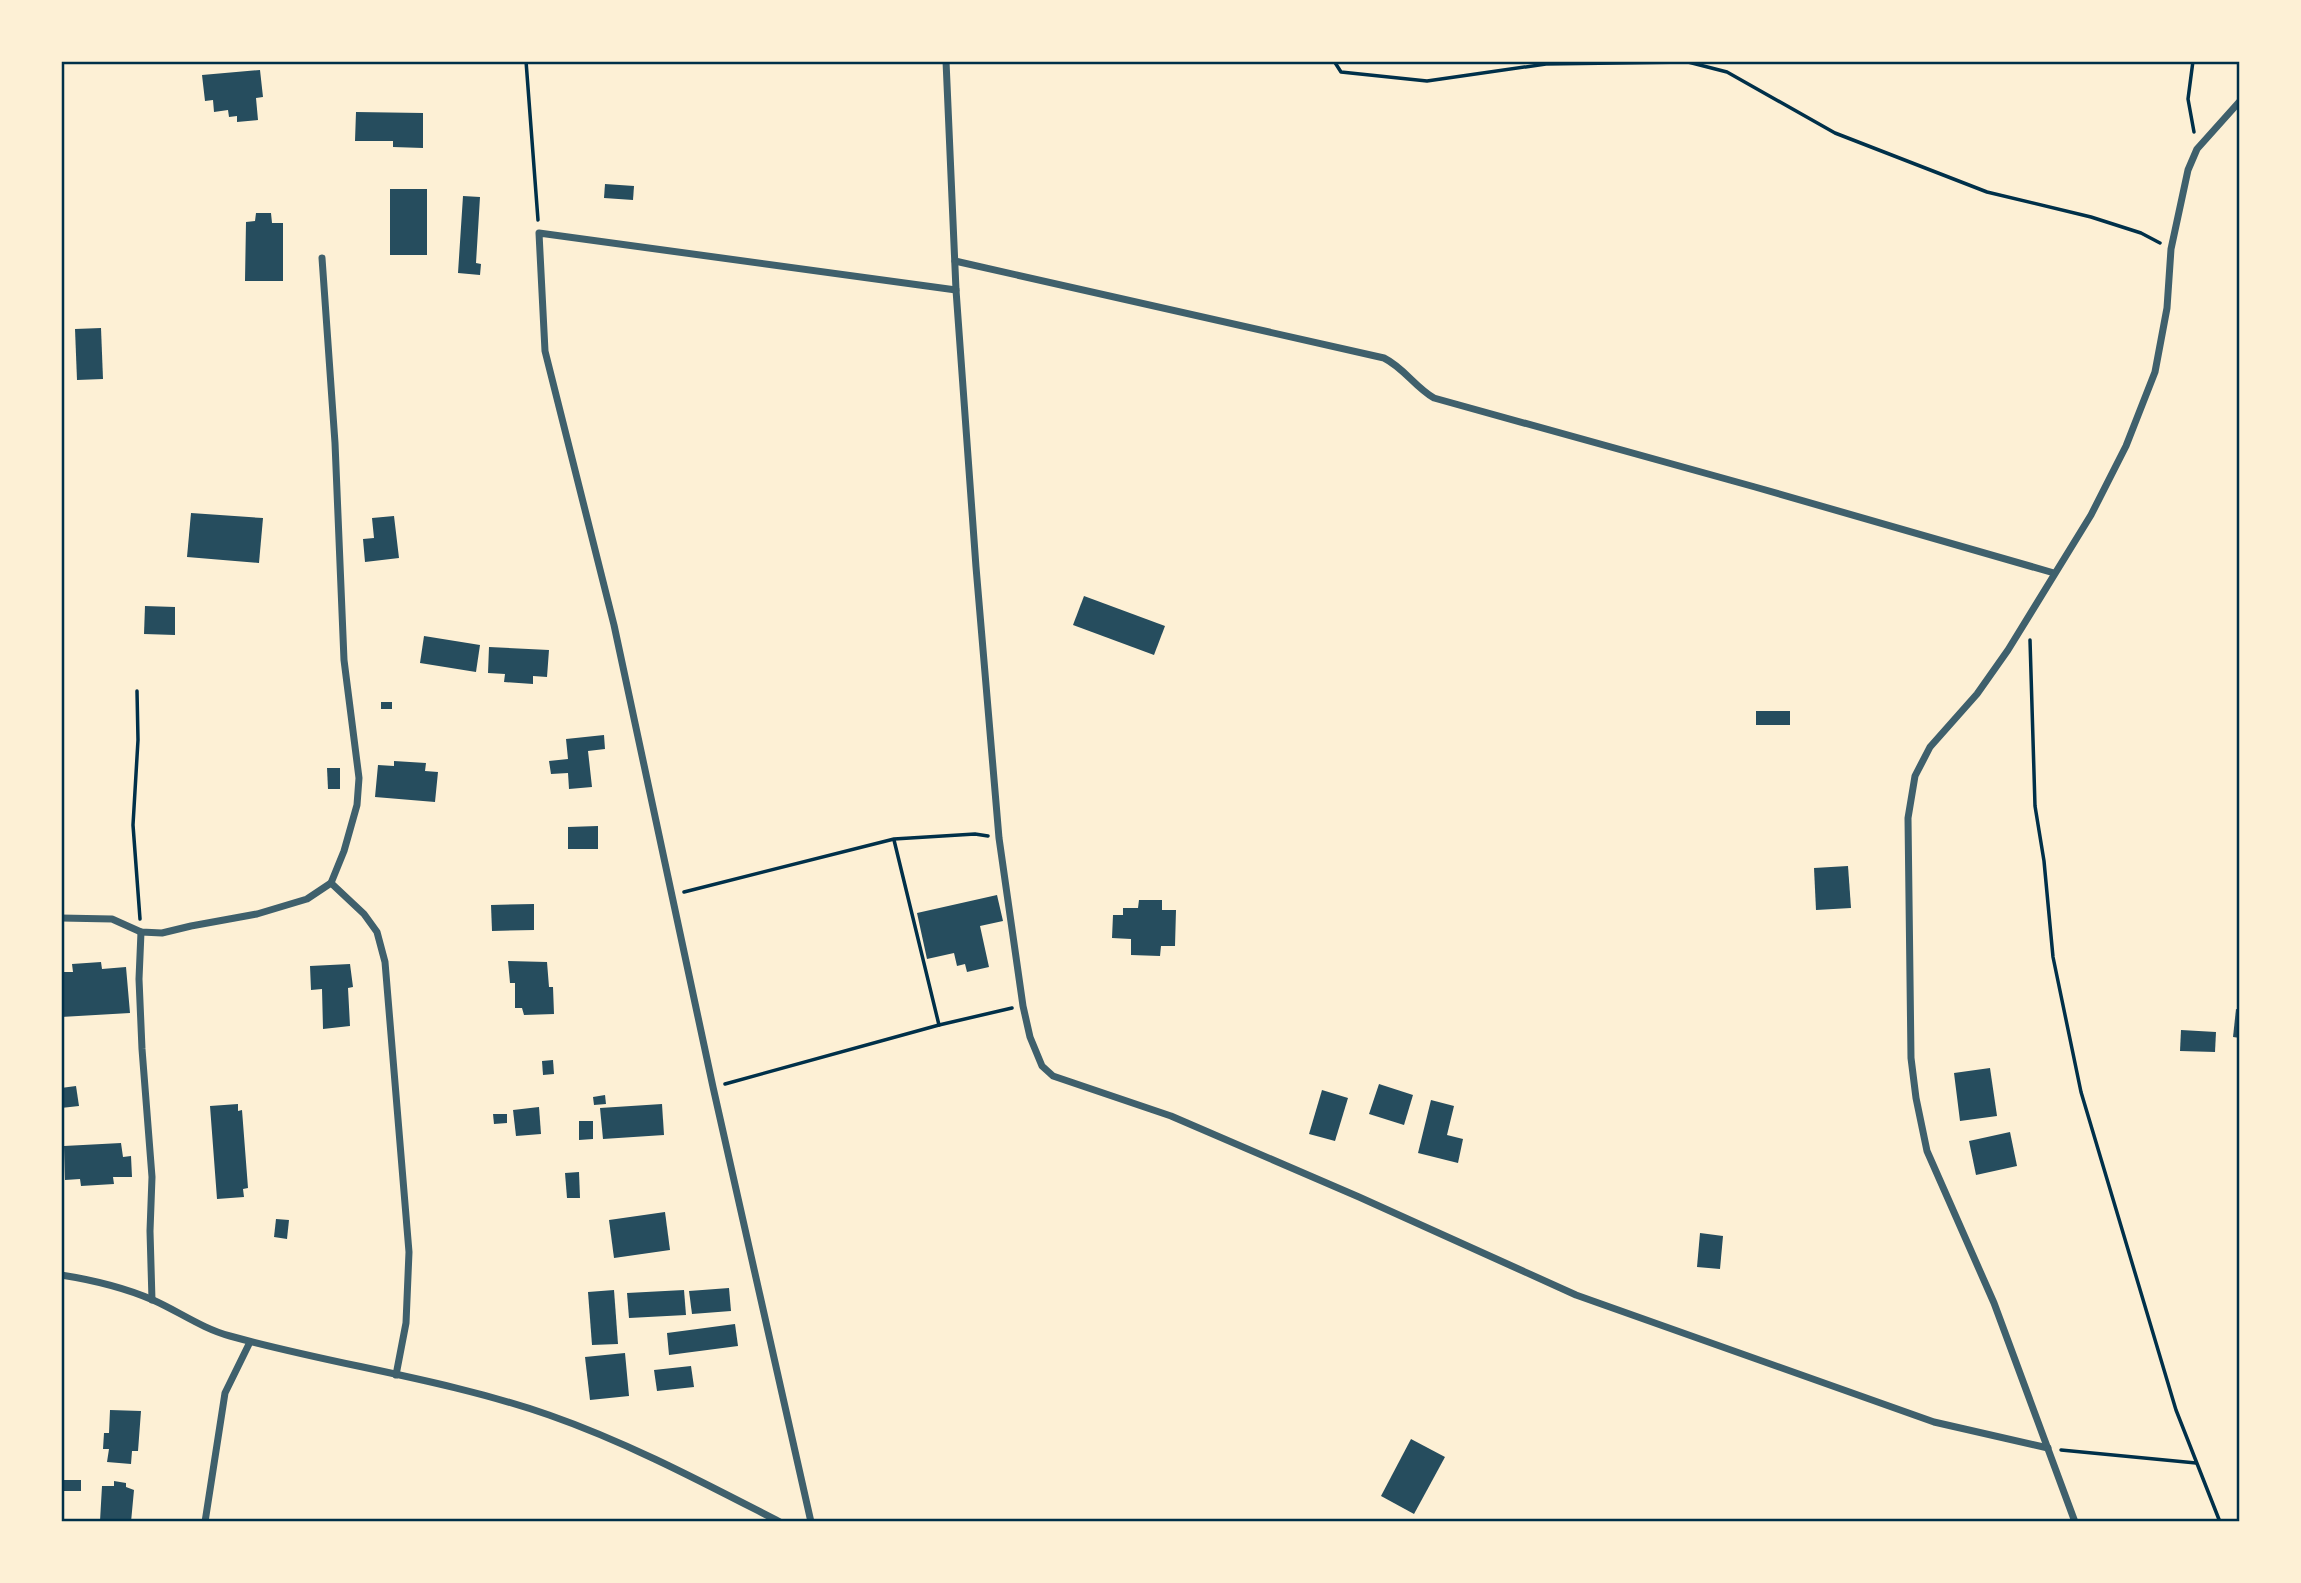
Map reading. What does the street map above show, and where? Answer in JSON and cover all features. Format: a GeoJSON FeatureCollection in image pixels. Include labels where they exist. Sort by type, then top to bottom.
{"type":"FeatureCollection","features":[{"type":"Feature","properties":{"kind":"street"},"geometry":{"type":"LineString","coordinates":[[946,61],[955,261],[977,580],[999,838],[1023,1006],[1030,1037],[1042,1066],[1053,1076],[1171,1116],[1576,1295],[1934,1422],[2048,1448]]}},
{"type":"Feature","properties":{"kind":"street"},"geometry":{"type":"LineString","coordinates":[[2076,1522],[1994,1303],[1927,1151],[1911,1058],[1908,818],[1915,776],[1930,747],[1977,694],[2029,617],[2091,515],[2126,446],[2155,372],[2167,308],[2171,248],[2188,170],[2197,149],[2240,101]]}},
{"type":"Feature","properties":{"kind":"street"},"geometry":{"type":"LineString","coordinates":[[811,1522],[671,896],[614,625],[545,351],[539,233],[957,289]]}},
{"type":"Feature","properties":{"kind":"street"},"geometry":{"type":"LineString","coordinates":[[61,918],[112,919],[141,932],[162,933],[282,908],[307,899],[331,883],[352,830],[359,779],[344,660],[335,443],[322,258]]}},
{"type":"Feature","properties":{"kind":"street"},"geometry":{"type":"LineString","coordinates":[[955,261],[1384,358],[1396,364],[1420,390],[1434,398],[2054,573]]}},
{"type":"Feature","properties":{"kind":"street"},"geometry":{"type":"LineString","coordinates":[[331,883],[364,914],[377,932],[385,962],[409,1252],[407,1314],[396,1375]]}},
{"type":"Feature","properties":{"kind":"street"},"geometry":{"type":"LineString","coordinates":[[141,932],[141,1035],[152,1177],[152,1300]]}},
{"type":"Feature","properties":{"kind":"street"},"geometry":{"type":"LineString","coordinates":[[61,1275],[96,1280],[152,1300],[225,1335],[467,1391],[548,1415],[620,1443],[780,1522]]}},
{"type":"Feature","properties":{"kind":"street"},"geometry":{"type":"LineString","coordinates":[[205,1522],[225,1393],[250,1342]]}},
{"type":"Feature","properties":{"kind":"path"},"geometry":{"type":"LineString","coordinates":[[526,61],[539,233]]}},
{"type":"Feature","properties":{"kind":"path"},"geometry":{"type":"LineString","coordinates":[[1334,61],[1341,72],[1427,81],[1546,64],[1688,62],[1727,72],[1835,133],[1987,192],[2091,217],[2141,233],[2171,248]]}},
{"type":"Feature","properties":{"kind":"path"},"geometry":{"type":"LineString","coordinates":[[2193,61],[2188,99],[2197,149]]}},
{"type":"Feature","properties":{"kind":"path"},"geometry":{"type":"LineString","coordinates":[[2029,617],[2035,738],[2035,806],[2044,861],[2053,957],[2081,1092],[2176,1410],[2220,1522]]}},
{"type":"Feature","properties":{"kind":"path"},"geometry":{"type":"LineString","coordinates":[[137,691],[138,740],[133,825],[141,932]]}},
{"type":"Feature","properties":{"kind":"path"},"geometry":{"type":"LineString","coordinates":[[671,896],[721,881],[894,839],[975,834],[999,838]]}},
{"type":"Feature","properties":{"kind":"path"},"geometry":{"type":"LineString","coordinates":[[894,839],[939,1025]]}},
{"type":"Feature","properties":{"kind":"path"},"geometry":{"type":"LineString","coordinates":[[713,1087],[939,1025],[1023,1006]]}},
{"type":"Feature","properties":{"kind":"path"},"geometry":{"type":"LineString","coordinates":[[2048,1448],[2196,1463]]}},
{"type":"Feature","properties":{"kind":"building"},"geometry":{"type":"Polygon","coordinates":[[[260,70],[263,97],[256,98],[258,120],[237,122],[237,116],[229,117],[228,110],[214,112],[213,100],[205,101],[202,75],[260,70]]]}},
{"type":"Feature","properties":{"kind":"building"},"geometry":{"type":"Polygon","coordinates":[[[356,112],[423,113],[423,148],[393,147],[393,141],[355,141],[356,112]]]}},
{"type":"Feature","properties":{"kind":"building"},"geometry":{"type":"Polygon","coordinates":[[[605,184],[634,186],[633,200],[604,198],[605,184]]]}},
{"type":"Feature","properties":{"kind":"building"},"geometry":{"type":"Polygon","coordinates":[[[390,189],[427,189],[427,255],[390,255],[390,189]]]}},
{"type":"Feature","properties":{"kind":"building"},"geometry":{"type":"Polygon","coordinates":[[[463,196],[480,197],[476,263],[481,264],[480,275],[458,273],[463,196]]]}},
{"type":"Feature","properties":{"kind":"building"},"geometry":{"type":"Polygon","coordinates":[[[256,213],[271,213],[272,223],[283,223],[283,281],[245,281],[246,222],[255,221],[256,213]]]}},
{"type":"Feature","properties":{"kind":"building"},"geometry":{"type":"Polygon","coordinates":[[[101,328],[103,379],[77,380],[75,329],[101,328]]]}},
{"type":"Feature","properties":{"kind":"building"},"geometry":{"type":"Polygon","coordinates":[[[191,513],[263,518],[259,563],[187,557],[191,513]]]}},
{"type":"Feature","properties":{"kind":"building"},"geometry":{"type":"Polygon","coordinates":[[[394,516],[399,558],[365,562],[363,539],[374,538],[372,518],[394,516]]]}},
{"type":"Feature","properties":{"kind":"building"},"geometry":{"type":"Polygon","coordinates":[[[1084,596],[1165,626],[1154,655],[1073,625],[1084,596]]]}},
{"type":"Feature","properties":{"kind":"building"},"geometry":{"type":"Polygon","coordinates":[[[145,606],[175,607],[175,635],[144,634],[145,606]]]}},
{"type":"Feature","properties":{"kind":"building"},"geometry":{"type":"Polygon","coordinates":[[[424,636],[480,645],[476,672],[420,663],[424,636]]]}},
{"type":"Feature","properties":{"kind":"building"},"geometry":{"type":"Polygon","coordinates":[[[489,647],[549,650],[547,677],[533,676],[533,684],[504,682],[505,674],[488,673],[489,647]]]}},
{"type":"Feature","properties":{"kind":"building"},"geometry":{"type":"Polygon","coordinates":[[[381,702],[392,702],[392,709],[381,709],[381,702]]]}},
{"type":"Feature","properties":{"kind":"building"},"geometry":{"type":"Polygon","coordinates":[[[1756,711],[1790,711],[1790,725],[1756,725],[1756,711]]]}},
{"type":"Feature","properties":{"kind":"building"},"geometry":{"type":"Polygon","coordinates":[[[604,735],[605,749],[588,751],[592,787],[569,789],[568,773],[551,774],[549,761],[568,759],[566,739],[604,735]]]}},
{"type":"Feature","properties":{"kind":"building"},"geometry":{"type":"Polygon","coordinates":[[[394,761],[426,763],[425,771],[438,772],[435,802],[375,797],[378,765],[394,766],[394,761]]]}},
{"type":"Feature","properties":{"kind":"building"},"geometry":{"type":"Polygon","coordinates":[[[327,768],[340,768],[340,789],[328,789],[327,768]]]}},
{"type":"Feature","properties":{"kind":"building"},"geometry":{"type":"Polygon","coordinates":[[[598,826],[598,849],[568,849],[568,827],[598,826]]]}},
{"type":"Feature","properties":{"kind":"building"},"geometry":{"type":"Polygon","coordinates":[[[1848,866],[1851,908],[1816,910],[1814,868],[1848,866]]]}},
{"type":"Feature","properties":{"kind":"building"},"geometry":{"type":"Polygon","coordinates":[[[997,895],[1003,921],[980,926],[989,967],[967,972],[965,964],[957,966],[954,953],[927,959],[917,913],[997,895]]]}},
{"type":"Feature","properties":{"kind":"building"},"geometry":{"type":"Polygon","coordinates":[[[1139,900],[1162,900],[1162,910],[1176,910],[1175,946],[1161,946],[1160,956],[1131,955],[1131,939],[1112,938],[1113,915],[1123,915],[1123,908],[1138,908],[1139,900]]]}},
{"type":"Feature","properties":{"kind":"building"},"geometry":{"type":"Polygon","coordinates":[[[534,904],[534,930],[492,931],[491,905],[534,904]]]}},
{"type":"Feature","properties":{"kind":"building"},"geometry":{"type":"Polygon","coordinates":[[[508,961],[547,962],[549,987],[553,987],[554,1014],[524,1015],[522,1008],[515,1008],[515,983],[510,983],[508,961]]]}},
{"type":"Feature","properties":{"kind":"building"},"geometry":{"type":"Polygon","coordinates":[[[101,962],[102,969],[126,967],[130,1013],[61,1017],[61,972],[73,972],[72,964],[101,962]]]}},
{"type":"Feature","properties":{"kind":"building"},"geometry":{"type":"Polygon","coordinates":[[[350,964],[353,987],[348,988],[350,1026],[323,1029],[322,989],[311,990],[310,966],[350,964]]]}},
{"type":"Feature","properties":{"kind":"building"},"geometry":{"type":"Polygon","coordinates":[[[2236,1009],[2240,1010],[2240,1038],[2233,1037],[2236,1009]]]}},
{"type":"Feature","properties":{"kind":"building"},"geometry":{"type":"Polygon","coordinates":[[[2181,1030],[2216,1032],[2215,1052],[2180,1051],[2181,1030]]]}},
{"type":"Feature","properties":{"kind":"building"},"geometry":{"type":"Polygon","coordinates":[[[553,1060],[554,1074],[543,1075],[542,1061],[553,1060]]]}},
{"type":"Feature","properties":{"kind":"building"},"geometry":{"type":"Polygon","coordinates":[[[1990,1068],[1997,1116],[1960,1121],[1954,1073],[1990,1068]]]}},
{"type":"Feature","properties":{"kind":"building"},"geometry":{"type":"Polygon","coordinates":[[[1379,1084],[1413,1095],[1404,1125],[1369,1114],[1379,1084]]]}},
{"type":"Feature","properties":{"kind":"building"},"geometry":{"type":"Polygon","coordinates":[[[76,1086],[79,1106],[61,1108],[61,1088],[76,1086]]]}},
{"type":"Feature","properties":{"kind":"building"},"geometry":{"type":"Polygon","coordinates":[[[1322,1090],[1348,1098],[1335,1141],[1309,1134],[1322,1090]]]}},
{"type":"Feature","properties":{"kind":"building"},"geometry":{"type":"Polygon","coordinates":[[[605,1095],[606,1104],[594,1105],[593,1097],[605,1095]]]}},
{"type":"Feature","properties":{"kind":"building"},"geometry":{"type":"Polygon","coordinates":[[[1431,1100],[1454,1106],[1447,1135],[1463,1139],[1458,1163],[1418,1153],[1431,1100]]]}},
{"type":"Feature","properties":{"kind":"building"},"geometry":{"type":"Polygon","coordinates":[[[238,1104],[238,1111],[242,1110],[248,1188],[243,1189],[244,1197],[217,1199],[210,1106],[238,1104]]]}},
{"type":"Feature","properties":{"kind":"building"},"geometry":{"type":"Polygon","coordinates":[[[662,1104],[664,1135],[603,1139],[600,1108],[662,1104]]]}},
{"type":"Feature","properties":{"kind":"building"},"geometry":{"type":"Polygon","coordinates":[[[539,1107],[541,1134],[516,1136],[513,1110],[539,1107]]]}},
{"type":"Feature","properties":{"kind":"building"},"geometry":{"type":"Polygon","coordinates":[[[493,1114],[507,1114],[507,1123],[494,1124],[493,1114]]]}},
{"type":"Feature","properties":{"kind":"building"},"geometry":{"type":"Polygon","coordinates":[[[579,1121],[593,1121],[593,1139],[579,1140],[579,1121]]]}},
{"type":"Feature","properties":{"kind":"building"},"geometry":{"type":"Polygon","coordinates":[[[2010,1132],[2017,1166],[1976,1175],[1969,1141],[2010,1132]]]}},
{"type":"Feature","properties":{"kind":"building"},"geometry":{"type":"Polygon","coordinates":[[[121,1143],[123,1157],[131,1156],[132,1177],[113,1177],[114,1184],[81,1186],[80,1179],[65,1180],[64,1146],[121,1143]]]}},
{"type":"Feature","properties":{"kind":"building"},"geometry":{"type":"Polygon","coordinates":[[[579,1172],[580,1198],[567,1198],[565,1173],[579,1172]]]}},
{"type":"Feature","properties":{"kind":"building"},"geometry":{"type":"Polygon","coordinates":[[[665,1212],[670,1250],[614,1258],[609,1220],[665,1212]]]}},
{"type":"Feature","properties":{"kind":"building"},"geometry":{"type":"Polygon","coordinates":[[[276,1219],[289,1220],[287,1239],[274,1237],[276,1219]]]}},
{"type":"Feature","properties":{"kind":"building"},"geometry":{"type":"Polygon","coordinates":[[[1700,1233],[1723,1236],[1720,1269],[1697,1267],[1700,1233]]]}},
{"type":"Feature","properties":{"kind":"building"},"geometry":{"type":"Polygon","coordinates":[[[729,1288],[731,1311],[692,1314],[689,1291],[729,1288]]]}},
{"type":"Feature","properties":{"kind":"building"},"geometry":{"type":"Polygon","coordinates":[[[614,1290],[618,1344],[592,1345],[588,1292],[614,1290]]]}},
{"type":"Feature","properties":{"kind":"building"},"geometry":{"type":"Polygon","coordinates":[[[684,1290],[686,1315],[629,1318],[627,1293],[684,1290]]]}},
{"type":"Feature","properties":{"kind":"building"},"geometry":{"type":"Polygon","coordinates":[[[735,1324],[738,1346],[669,1355],[667,1333],[735,1324]]]}},
{"type":"Feature","properties":{"kind":"building"},"geometry":{"type":"Polygon","coordinates":[[[625,1353],[629,1396],[590,1400],[585,1357],[625,1353]]]}},
{"type":"Feature","properties":{"kind":"building"},"geometry":{"type":"Polygon","coordinates":[[[691,1366],[694,1387],[657,1391],[654,1370],[691,1366]]]}},
{"type":"Feature","properties":{"kind":"building"},"geometry":{"type":"Polygon","coordinates":[[[110,1410],[141,1411],[138,1451],[132,1451],[131,1464],[107,1462],[109,1449],[103,1449],[104,1433],[109,1433],[110,1410]]]}},
{"type":"Feature","properties":{"kind":"building"},"geometry":{"type":"Polygon","coordinates":[[[1411,1439],[1445,1457],[1414,1514],[1381,1496],[1411,1439]]]}},
{"type":"Feature","properties":{"kind":"building"},"geometry":{"type":"Polygon","coordinates":[[[61,1480],[81,1480],[81,1491],[61,1491],[61,1480]]]}},
{"type":"Feature","properties":{"kind":"building"},"geometry":{"type":"Polygon","coordinates":[[[114,1481],[126,1483],[126,1487],[134,1490],[131,1522],[100,1521],[102,1486],[114,1486],[114,1481]]]}}]}
